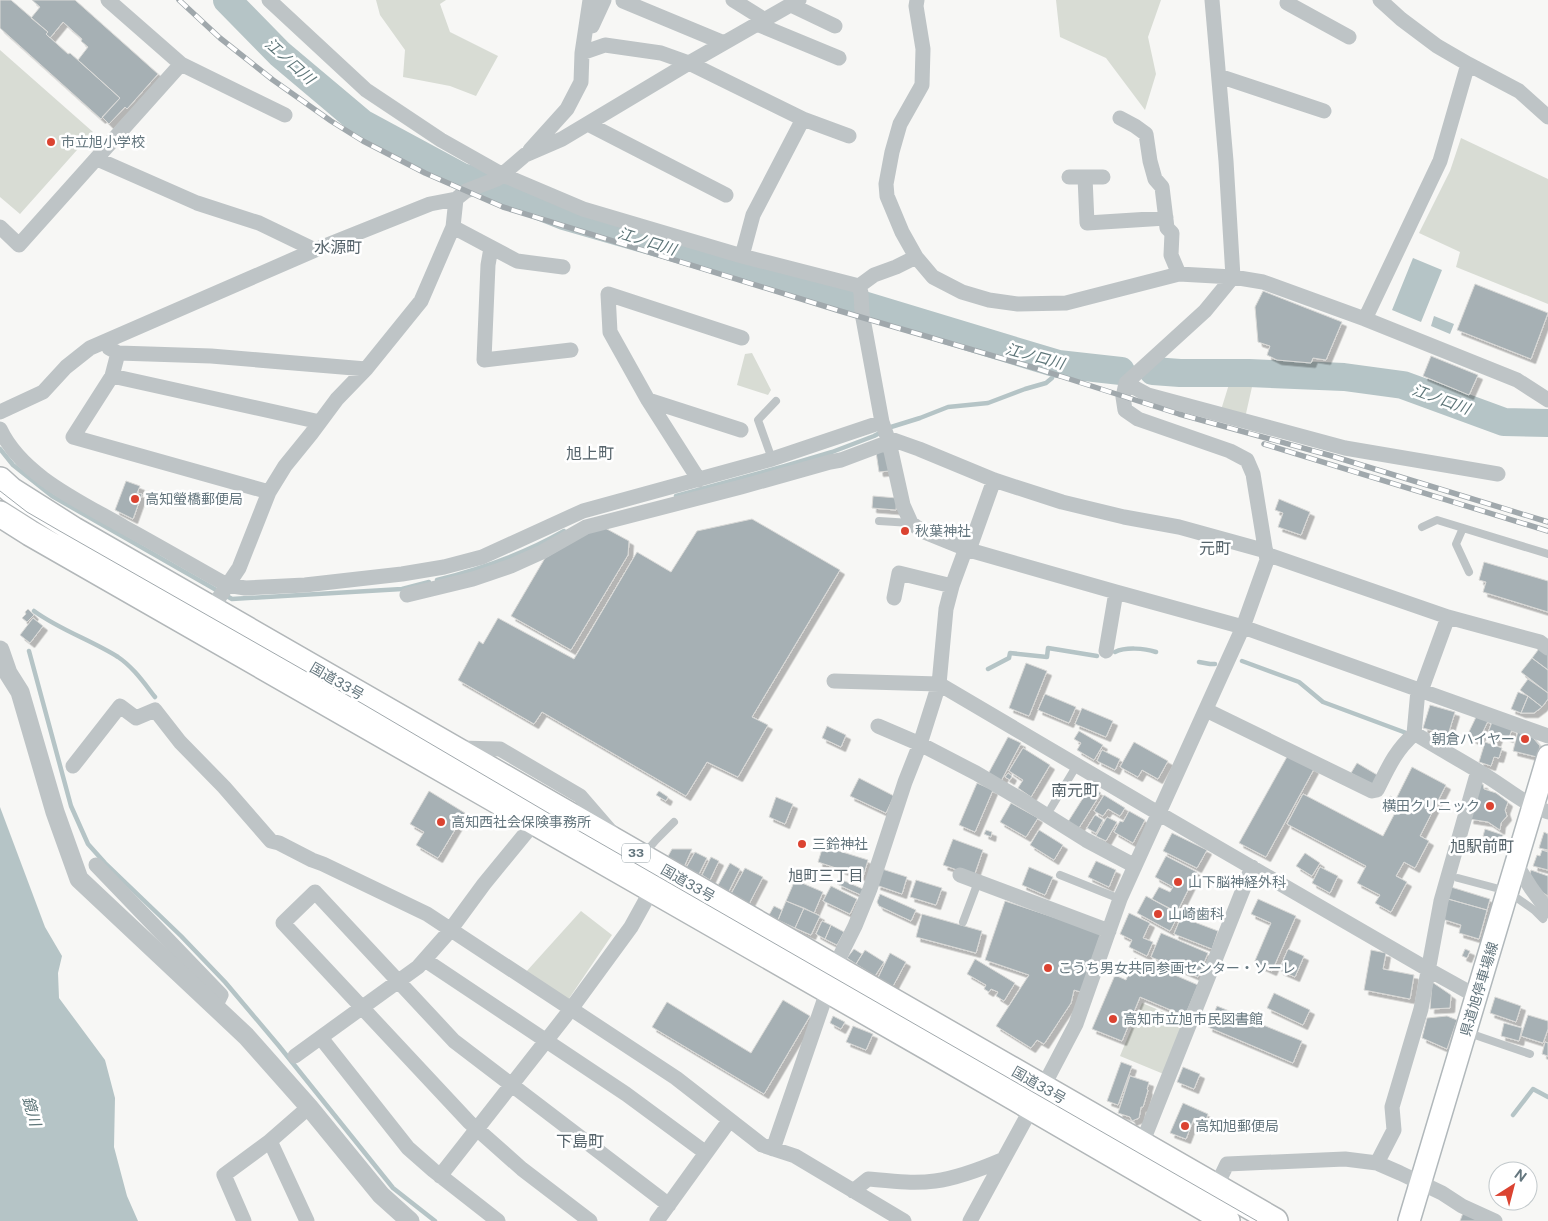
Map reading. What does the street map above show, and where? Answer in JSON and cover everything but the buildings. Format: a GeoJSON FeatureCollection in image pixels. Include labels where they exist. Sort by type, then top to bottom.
{"type":"FeatureCollection","features":[{"type":"Feature","properties":{"kind":"highway","name":"国道33号"},"geometry":{"type":"LineString","coordinates":[[4,491],[74,530],[217,602],[632,862],[1038,1098],[1133,1167],[1213,1210],[1275,1221]]}},
{"type":"Feature","properties":{"kind":"highway","name":"国道33号"},"geometry":{"type":"LineString","coordinates":[[0,514],[30,533],[217,602],[534,823],[632,862],[652,889],[832,979]]}},
{"type":"Feature","properties":{"kind":"highway","name":"国道33号"},"geometry":{"type":"LineString","coordinates":[[1038,1098],[1142,1144],[1213,1210]]}},
{"type":"Feature","properties":{"kind":"main road","name":"県道旭停車場線"},"geometry":{"type":"LineString","coordinates":[[1409,1221],[1476,996],[1521,893],[1516,864],[1541,810],[1548,756]]}},
{"type":"Feature","properties":{"kind":"street"},"geometry":{"type":"LineString","coordinates":[[108,0],[181,64],[285,115]]}},
{"type":"Feature","properties":{"kind":"street"},"geometry":{"type":"LineString","coordinates":[[269,0],[366,90],[500,177],[583,209],[860,290]]}},
{"type":"Feature","properties":{"kind":"street"},"geometry":{"type":"LineString","coordinates":[[0,412],[43,392],[66,367],[90,348],[315,250],[430,204],[456,199],[466,191],[500,177],[525,155],[567,109],[582,82],[583,48],[590,0]]}},
{"type":"Feature","properties":{"kind":"street"},"geometry":{"type":"LineString","coordinates":[[583,48],[604,0]]}},
{"type":"Feature","properties":{"kind":"street"},"geometry":{"type":"LineString","coordinates":[[624,0],[724,44]]}},
{"type":"Feature","properties":{"kind":"street"},"geometry":{"type":"LineString","coordinates":[[733,0],[761,22],[839,58]]}},
{"type":"Feature","properties":{"kind":"street"},"geometry":{"type":"LineString","coordinates":[[917,0],[916,6],[923,49],[922,84],[900,124],[886,184],[887,196],[902,232],[916,257],[933,277],[962,292],[989,300],[1018,304],[1066,303],[1179,274],[1234,277],[1263,282],[1365,319],[1517,380],[1548,400]]}},
{"type":"Feature","properties":{"kind":"street"},"geometry":{"type":"LineString","coordinates":[[970,1221],[1002,1160],[1038,1098],[1076,1024],[1120,899],[1243,626],[1267,560],[1253,474],[1247,460],[1230,451],[1138,419],[1124,410],[1123,398],[1126,383],[1205,311],[1234,277],[1212,0]]}},
{"type":"Feature","properties":{"kind":"street"},"geometry":{"type":"LineString","coordinates":[[1288,0],[1287,2],[1349,37]]}},
{"type":"Feature","properties":{"kind":"street"},"geometry":{"type":"LineString","coordinates":[[1380,0],[1401,19],[1437,46],[1519,91],[1548,117]]}},
{"type":"Feature","properties":{"kind":"street"},"geometry":{"type":"LineString","coordinates":[[525,155],[562,139],[795,2],[835,26]]}},
{"type":"Feature","properties":{"kind":"street"},"geometry":{"type":"LineString","coordinates":[[583,48],[605,44],[661,53],[689,63],[804,119],[849,136]]}},
{"type":"Feature","properties":{"kind":"street"},"geometry":{"type":"LineString","coordinates":[[0,228],[20,245],[181,64]]}},
{"type":"Feature","properties":{"kind":"street"},"geometry":{"type":"LineString","coordinates":[[1365,319],[1440,160],[1468,64]]}},
{"type":"Feature","properties":{"kind":"street"},"geometry":{"type":"LineString","coordinates":[[1219,76],[1324,111]]}},
{"type":"Feature","properties":{"kind":"street"},"geometry":{"type":"LineString","coordinates":[[1120,118],[1146,134],[1155,179],[1162,186],[1167,228],[1172,233],[1172,255],[1179,274]]}},
{"type":"Feature","properties":{"kind":"street"},"geometry":{"type":"LineString","coordinates":[[742,256],[753,214],[804,119]]}},
{"type":"Feature","properties":{"kind":"street"},"geometry":{"type":"LineString","coordinates":[[588,124],[726,195]]}},
{"type":"Feature","properties":{"kind":"street"},"geometry":{"type":"LineString","coordinates":[[97,159],[197,203],[259,223],[315,250]]}},
{"type":"Feature","properties":{"kind":"street"},"geometry":{"type":"LineString","coordinates":[[1069,177],[1103,177]]}},
{"type":"Feature","properties":{"kind":"street"},"geometry":{"type":"LineString","coordinates":[[1085,177],[1087,223],[1166,218]]}},
{"type":"Feature","properties":{"kind":"street"},"geometry":{"type":"LineString","coordinates":[[217,602],[239,568],[268,492],[285,466],[337,398],[366,369],[421,301],[453,227],[456,199]]}},
{"type":"Feature","properties":{"kind":"street"},"geometry":{"type":"LineString","coordinates":[[453,227],[517,261],[563,267]]}},
{"type":"Feature","properties":{"kind":"street"},"geometry":{"type":"LineString","coordinates":[[492,248],[488,265],[484,360],[571,350]]}},
{"type":"Feature","properties":{"kind":"street"},"geometry":{"type":"LineString","coordinates":[[916,257],[896,267],[874,274],[860,290],[862,313],[886,432],[902,505],[911,523],[922,531],[968,549],[1116,592],[1243,626],[1548,736]]}},
{"type":"Feature","properties":{"kind":"street"},"geometry":{"type":"LineString","coordinates":[[698,480],[648,400],[610,332],[608,294],[742,338]]}},
{"type":"Feature","properties":{"kind":"street"},"geometry":{"type":"LineString","coordinates":[[100,344],[118,353],[211,356],[366,369]]}},
{"type":"Feature","properties":{"kind":"street"},"geometry":{"type":"LineString","coordinates":[[118,353],[112,376],[73,437],[268,492]]}},
{"type":"Feature","properties":{"kind":"street"},"geometry":{"type":"LineString","coordinates":[[112,376],[320,422]]}},
{"type":"Feature","properties":{"kind":"street"},"geometry":{"type":"LineString","coordinates":[[1126,383],[1148,395],[1346,448],[1498,474]]}},
{"type":"Feature","properties":{"kind":"street"},"geometry":{"type":"LineString","coordinates":[[648,400],[741,430]]}},
{"type":"Feature","properties":{"kind":"street"},"geometry":{"type":"LineString","coordinates":[[0,429],[4,438],[27,465],[217,602]]}},
{"type":"Feature","properties":{"kind":"street"},"geometry":{"type":"LineString","coordinates":[[405,585],[444,567],[482,557],[525,549],[542,552],[586,527],[841,460],[886,432]]}},
{"type":"Feature","properties":{"kind":"street"},"geometry":{"type":"LineString","coordinates":[[217,602],[245,588],[305,584],[405,585],[473,579],[511,566],[525,549],[583,510],[772,459],[886,432],[920,449],[994,480],[1069,504],[1179,527],[1266,553],[1448,617],[1540,642],[1548,648]]}},
{"type":"Feature","properties":{"kind":"street"},"geometry":{"type":"LineString","coordinates":[[772,1149],[832,979],[870,889],[905,782],[920,744],[939,684],[946,609],[952,586],[994,480]]}},
{"type":"Feature","properties":{"kind":"street"},"geometry":{"type":"LineString","coordinates":[[894,598],[899,573],[952,586]]}},
{"type":"Feature","properties":{"kind":"street"},"geometry":{"type":"LineString","coordinates":[[1106,651],[1116,592]]}},
{"type":"Feature","properties":{"kind":"street"},"geometry":{"type":"LineString","coordinates":[[1206,710],[1372,791],[1377,790],[1393,756],[1414,733],[1419,691],[1448,617]]}},
{"type":"Feature","properties":{"kind":"street"},"geometry":{"type":"LineString","coordinates":[[0,650],[4,668],[20,692],[55,812],[79,879],[246,1036],[309,1108],[380,1196],[410,1221]]}},
{"type":"Feature","properties":{"kind":"street"},"geometry":{"type":"LineString","coordinates":[[834,681],[939,684],[1158,813],[1476,996]]}},
{"type":"Feature","properties":{"kind":"street"},"geometry":{"type":"LineString","coordinates":[[73,766],[120,706],[136,718],[156,710],[180,742],[224,787],[271,841],[279,843],[427,914],[676,1078],[762,1145],[795,1156],[904,1221]]}},
{"type":"Feature","properties":{"kind":"street"},"geometry":{"type":"LineString","coordinates":[[878,726],[920,744],[1010,793],[1086,840],[1136,866]]}},
{"type":"Feature","properties":{"kind":"street"},"geometry":{"type":"LineString","coordinates":[[1414,733],[1541,810]]}},
{"type":"Feature","properties":{"kind":"street"},"geometry":{"type":"LineString","coordinates":[[1377,1163],[1394,1130],[1392,1107],[1421,1009],[1442,901],[1478,771]]}},
{"type":"Feature","properties":{"kind":"street"},"geometry":{"type":"LineString","coordinates":[[295,1056],[414,971],[450,930],[484,884],[534,823]]}},
{"type":"Feature","properties":{"kind":"street"},"geometry":{"type":"LineString","coordinates":[[96,865],[221,995],[215,1007]]}},
{"type":"Feature","properties":{"kind":"street"},"geometry":{"type":"LineString","coordinates":[[1133,1167],[1252,867]]}},
{"type":"Feature","properties":{"kind":"street"},"geometry":{"type":"LineString","coordinates":[[960,875],[1108,931]]}},
{"type":"Feature","properties":{"kind":"street"},"geometry":{"type":"LineString","coordinates":[[440,1176],[571,1009],[630,927],[652,889]]}},
{"type":"Feature","properties":{"kind":"street"},"geometry":{"type":"LineString","coordinates":[[590,1221],[522,1169],[469,1122],[283,923],[315,892],[454,1041],[669,1205]]}},
{"type":"Feature","properties":{"kind":"street"},"geometry":{"type":"LineString","coordinates":[[1521,893],[1541,910]]}},
{"type":"Feature","properties":{"kind":"street"},"geometry":{"type":"LineString","coordinates":[[425,960],[626,1094],[706,1153]]}},
{"type":"Feature","properties":{"kind":"street"},"geometry":{"type":"LineString","coordinates":[[321,1038],[408,1148],[440,1176],[498,1221]]}},
{"type":"Feature","properties":{"kind":"street"},"geometry":{"type":"LineString","coordinates":[[244,1221],[224,1175],[270,1141],[309,1108]]}},
{"type":"Feature","properties":{"kind":"street"},"geometry":{"type":"LineString","coordinates":[[657,1221],[729,1121]]}},
{"type":"Feature","properties":{"kind":"street"},"geometry":{"type":"LineString","coordinates":[[270,1141],[307,1221]]}},
{"type":"Feature","properties":{"kind":"street"},"geometry":{"type":"LineString","coordinates":[[1213,1210],[1227,1164],[1345,1159],[1377,1163],[1420,1182],[1462,1206],[1495,1221]]}},
{"type":"Feature","properties":{"kind":"street"},"geometry":{"type":"LineString","coordinates":[[853,1191],[868,1179],[909,1182],[936,1181],[974,1172],[1002,1160]]}},
{"type":"Feature","properties":{"kind":"lane"},"geometry":{"type":"LineString","coordinates":[[772,459],[758,420],[776,400]]}},
{"type":"Feature","properties":{"kind":"lane"},"geometry":{"type":"LineString","coordinates":[[1422,527],[1437,520],[1548,554]]}},
{"type":"Feature","properties":{"kind":"lane"},"geometry":{"type":"LineString","coordinates":[[879,521],[911,523]]}},
{"type":"Feature","properties":{"kind":"lane"},"geometry":{"type":"LineString","coordinates":[[1463,528],[1456,544],[1469,572]]}},
{"type":"Feature","properties":{"kind":"lane"},"geometry":{"type":"LineString","coordinates":[[1051,808],[1077,765]]}},
{"type":"Feature","properties":{"kind":"lane"},"geometry":{"type":"LineString","coordinates":[[632,862],[674,822]]}},
{"type":"Feature","properties":{"kind":"lane"},"geometry":{"type":"LineString","coordinates":[[1060,875],[1120,899]]}},
{"type":"Feature","properties":{"kind":"lane"},"geometry":{"type":"LineString","coordinates":[[1458,878],[1521,893]]}},
{"type":"Feature","properties":{"kind":"lane"},"geometry":{"type":"LineString","coordinates":[[963,922],[978,882]]}},
{"type":"Feature","properties":{"kind":"lane"},"geometry":{"type":"LineString","coordinates":[[1466,1032],[1530,1054]]}},
{"type":"Feature","properties":{"kind":"shaded area"},"geometry":{"type":"Polygon","coordinates":[[[376,0],[446,0],[440,4],[450,32],[498,56],[476,96],[450,86],[403,77],[405,50],[380,15],[376,0]]]}},
{"type":"Feature","properties":{"kind":"shaded area"},"geometry":{"type":"Polygon","coordinates":[[[1056,0],[1161,0],[1148,37],[1156,74],[1145,110],[1106,58],[1060,37],[1056,0]]]}},
{"type":"Feature","properties":{"kind":"shaded area"},"geometry":{"type":"Polygon","coordinates":[[[0,50],[93,132],[20,214],[0,197],[0,50]]]}},
{"type":"Feature","properties":{"kind":"shaded area"},"geometry":{"type":"Polygon","coordinates":[[[1461,138],[1548,179],[1548,304],[1456,267],[1460,252],[1419,233],[1450,171],[1461,138]]]}},
{"type":"Feature","properties":{"kind":"shaded area"},"geometry":{"type":"Polygon","coordinates":[[[752,353],[771,390],[768,395],[737,385],[745,354],[752,353]]]}},
{"type":"Feature","properties":{"kind":"shaded area"},"geometry":{"type":"Polygon","coordinates":[[[1254,378],[1245,418],[1221,410],[1230,381],[1254,378]]]}},
{"type":"Feature","properties":{"kind":"shaded area"},"geometry":{"type":"Polygon","coordinates":[[[581,911],[612,935],[568,1000],[525,973],[581,911]]]}},
{"type":"Feature","properties":{"kind":"shaded area"},"geometry":{"type":"Polygon","coordinates":[[[1142,1003],[1188,1022],[1166,1075],[1120,1056],[1142,1003]]]}},
{"type":"Feature","properties":{"kind":"water"},"geometry":{"type":"Polygon","coordinates":[[[1413,258],[1442,270],[1421,322],[1392,310],[1413,258]]]}},
{"type":"Feature","properties":{"kind":"water"},"geometry":{"type":"Polygon","coordinates":[[[1434,316],[1454,324],[1450,334],[1431,326],[1434,316]]]}},
{"type":"Feature","properties":{"kind":"water","name":"鏡川"},"geometry":{"type":"Polygon","coordinates":[[[0,807],[45,927],[62,956],[58,973],[59,998],[105,1060],[115,1098],[114,1147],[127,1196],[138,1221],[0,1221],[0,807]]]}},
{"type":"Feature","properties":{"kind":"waterway","name":"江ノ口川"},"geometry":{"type":"LineString","coordinates":[[227,0],[280,54],[362,123],[462,177],[564,216],[1058,364],[1121,371]]}},
{"type":"Feature","properties":{"kind":"waterway","name":"江ノ口川"},"geometry":{"type":"LineString","coordinates":[[1153,371],[1344,377],[1403,385],[1504,422],[1548,423]]}},
{"type":"Feature","properties":{"kind":"waterway"},"geometry":{"type":"LineString","coordinates":[[676,496],[832,452],[874,436],[891,427],[948,407],[988,403],[1046,383],[1052,378]]}},
{"type":"Feature","properties":{"kind":"waterway"},"geometry":{"type":"LineString","coordinates":[[0,449],[13,465],[52,496],[232,599],[402,589],[429,582]]}},
{"type":"Feature","properties":{"kind":"waterway"},"geometry":{"type":"LineString","coordinates":[[437,580],[502,560],[564,531]]}},
{"type":"Feature","properties":{"kind":"waterway"},"geometry":{"type":"LineString","coordinates":[[34,611],[54,624],[118,657],[133,670],[155,697]]}},
{"type":"Feature","properties":{"kind":"waterway"},"geometry":{"type":"LineString","coordinates":[[988,669],[1009,658],[1010,653],[1047,657],[1048,648],[1097,656]]}},
{"type":"Feature","properties":{"kind":"waterway"},"geometry":{"type":"LineString","coordinates":[[1115,652],[1124,649],[1156,652]]}},
{"type":"Feature","properties":{"kind":"waterway"},"geometry":{"type":"LineString","coordinates":[[29,651],[71,806],[88,844],[225,982],[393,1188],[435,1221]]}},
{"type":"Feature","properties":{"kind":"waterway"},"geometry":{"type":"LineString","coordinates":[[1242,661],[1299,682],[1323,702],[1409,734]]}},
{"type":"Feature","properties":{"kind":"waterway"},"geometry":{"type":"LineString","coordinates":[[1199,662],[1215,664]]}},
{"type":"Feature","properties":{"kind":"waterway"},"geometry":{"type":"LineString","coordinates":[[1513,1115],[1533,1089],[1548,1097]]}},
{"type":"Feature","properties":{"kind":"tram line"},"geometry":{"type":"LineString","coordinates":[[0,491],[27,512],[1257,1221]]}},
{"type":"Feature","properties":{"kind":"railway"},"geometry":{"type":"LineString","coordinates":[[179,0],[220,38],[273,80],[331,121],[363,141],[425,173],[503,207],[840,311],[1035,368],[1179,414],[1332,456],[1548,522]]}},
{"type":"Feature","properties":{"kind":"railway"},"geometry":{"type":"LineString","coordinates":[[1264,444],[1548,531]]}},
{"type":"Feature","properties":{"kind":"place","name":"市立旭小学校"},"geometry":{"type":"Point","coordinates":[51,142]}},
{"type":"Feature","properties":{"kind":"place","name":"高知螢橋郵便局"},"geometry":{"type":"Point","coordinates":[135,499]}},
{"type":"Feature","properties":{"kind":"place","name":"秋葉神社"},"geometry":{"type":"Point","coordinates":[905,531]}},
{"type":"Feature","properties":{"kind":"place","name":"朝倉ハイヤー"},"geometry":{"type":"Point","coordinates":[1525,739]}},
{"type":"Feature","properties":{"kind":"place","name":"横田クリニック"},"geometry":{"type":"Point","coordinates":[1490,806]}},
{"type":"Feature","properties":{"kind":"place","name":"高知西社会保険事務所"},"geometry":{"type":"Point","coordinates":[441,822]}},
{"type":"Feature","properties":{"kind":"place","name":"三鈴神社"},"geometry":{"type":"Point","coordinates":[802,844]}},
{"type":"Feature","properties":{"kind":"place","name":"山下脳神経外科"},"geometry":{"type":"Point","coordinates":[1178,882]}},
{"type":"Feature","properties":{"kind":"place","name":"山崎歯科"},"geometry":{"type":"Point","coordinates":[1158,914]}},
{"type":"Feature","properties":{"kind":"place","name":"こうち男女共同参画センター・ソーレ"},"geometry":{"type":"Point","coordinates":[1048,968]}},
{"type":"Feature","properties":{"kind":"place","name":"高知市立旭市民図書館"},"geometry":{"type":"Point","coordinates":[1113,1019]}},
{"type":"Feature","properties":{"kind":"place","name":"高知旭郵便局"},"geometry":{"type":"Point","coordinates":[1185,1126]}},
{"type":"Feature","properties":{"kind":"district","name":"水源町"},"geometry":{"type":"Point","coordinates":[338,247]}},
{"type":"Feature","properties":{"kind":"district","name":"旭上町"},"geometry":{"type":"Point","coordinates":[590,453]}},
{"type":"Feature","properties":{"kind":"district","name":"元町"},"geometry":{"type":"Point","coordinates":[1215,548]}},
{"type":"Feature","properties":{"kind":"district","name":"南元町"},"geometry":{"type":"Point","coordinates":[1075,790]}},
{"type":"Feature","properties":{"kind":"district","name":"旭駅前町"},"geometry":{"type":"Point","coordinates":[1482,846]}},
{"type":"Feature","properties":{"kind":"district","name":"旭町三丁目"},"geometry":{"type":"Point","coordinates":[826,875]}},
{"type":"Feature","properties":{"kind":"district","name":"下島町"},"geometry":{"type":"Point","coordinates":[580,1141]}}]}
